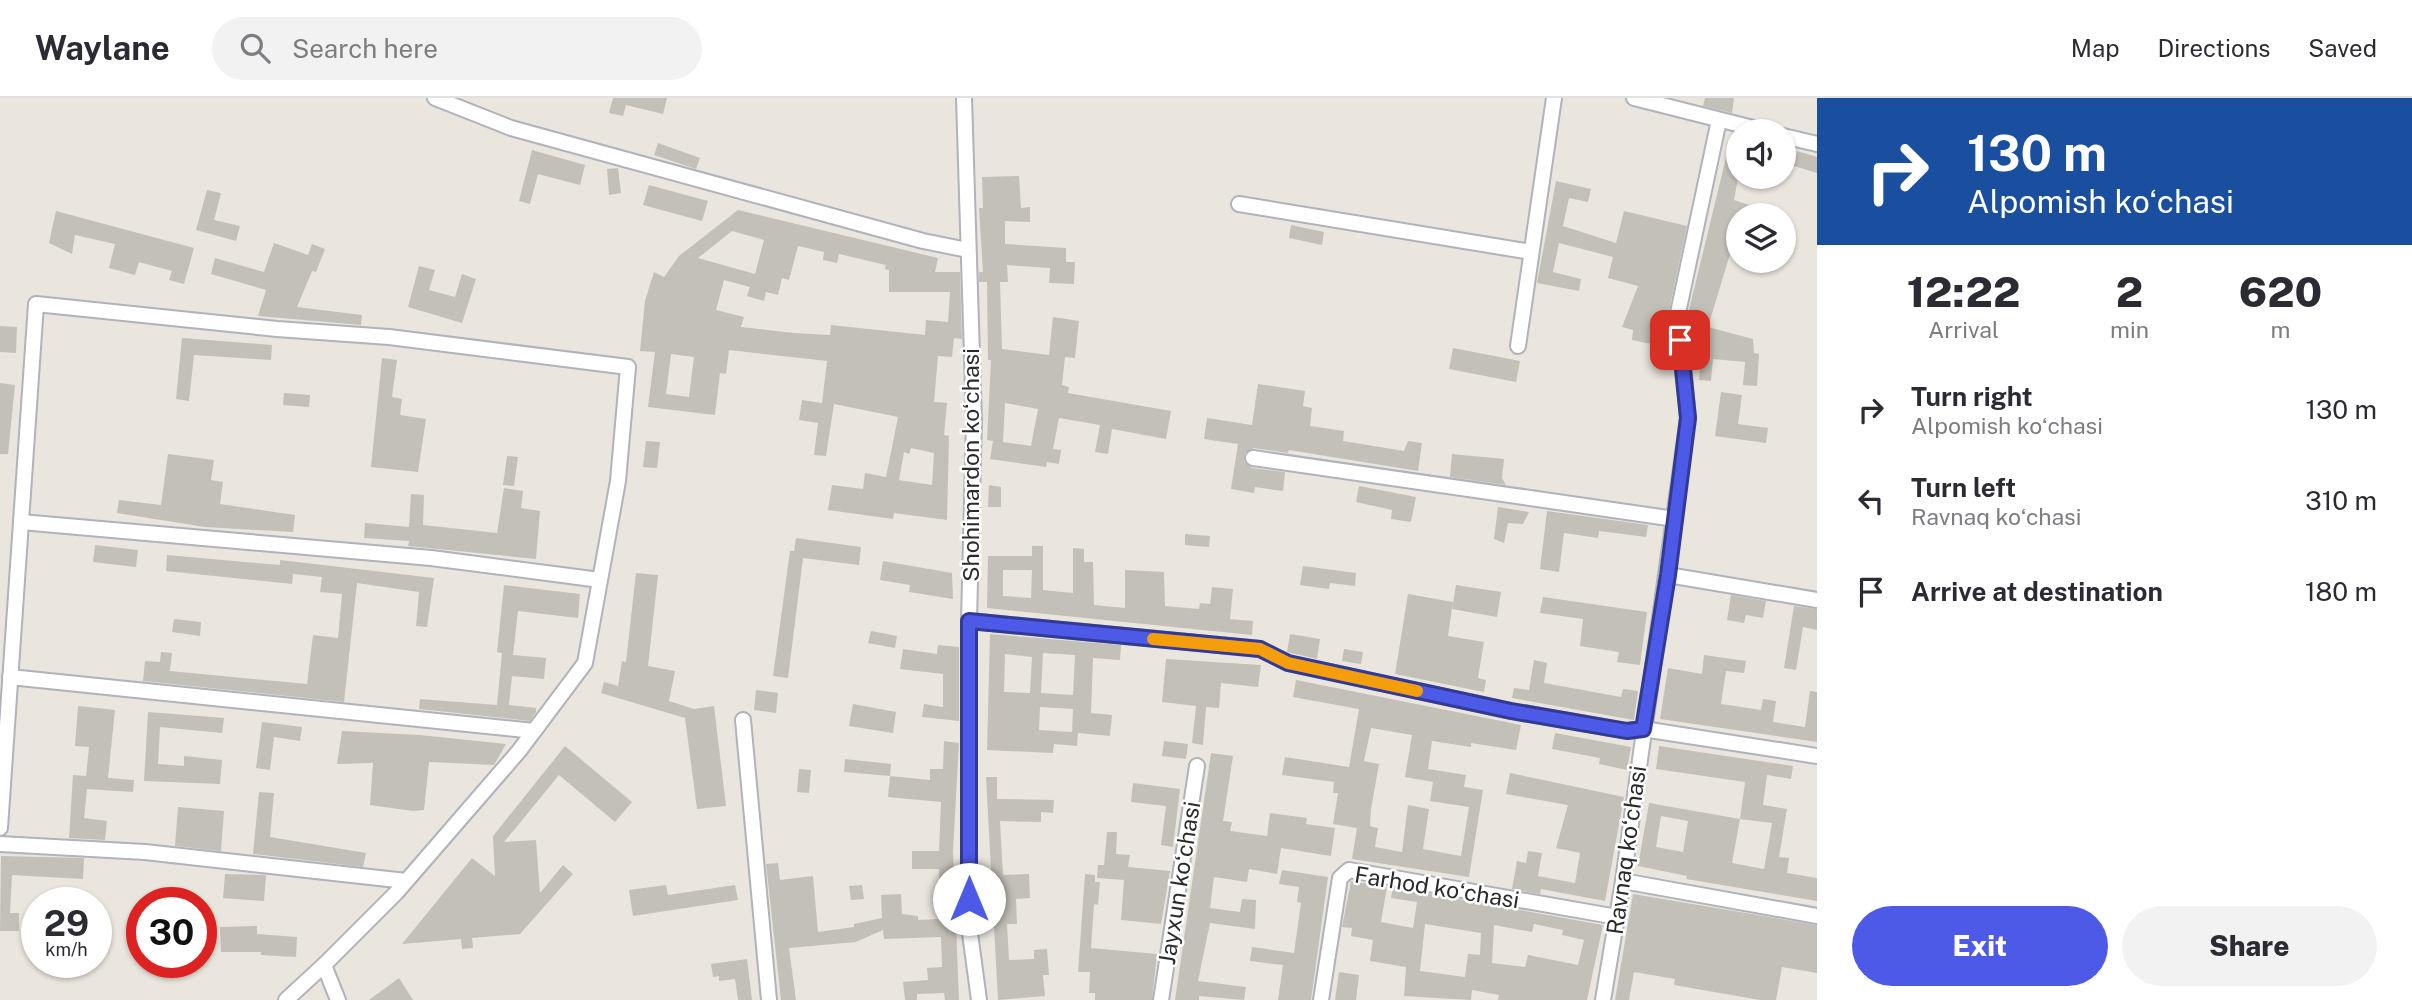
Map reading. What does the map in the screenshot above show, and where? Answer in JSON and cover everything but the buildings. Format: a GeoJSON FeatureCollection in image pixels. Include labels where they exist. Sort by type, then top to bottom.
{"type":"FeatureCollection","features":[{"type":"Feature","properties":{"kind":"street"},"geometry":{"type":"LineString","coordinates":[[435,98],[511,128],[923,241],[968,250]]}},
{"type":"Feature","properties":{"kind":"street","name":"Shohimardon koʻchasi"},"geometry":{"type":"LineString","coordinates":[[964,98],[974,420],[969,621],[969,926],[979,1000]]}},
{"type":"Feature","properties":{"kind":"street"},"geometry":{"type":"LineString","coordinates":[[1518,345],[1554,98]]}},
{"type":"Feature","properties":{"kind":"street"},"geometry":{"type":"LineString","coordinates":[[1634,98],[1651,100],[1726,122]]}},
{"type":"Feature","properties":{"kind":"street","name":"Ravnaq koʻchasi"},"geometry":{"type":"LineString","coordinates":[[1603,1000],[1668,575],[1688,418],[1678,313],[1719,120]]}},
{"type":"Feature","properties":{"kind":"street"},"geometry":{"type":"LineString","coordinates":[[1796,139],[1817,144]]}},
{"type":"Feature","properties":{"kind":"street"},"geometry":{"type":"LineString","coordinates":[[1239,204],[1531,252]]}},
{"type":"Feature","properties":{"kind":"street"},"geometry":{"type":"LineString","coordinates":[[0,828],[36,304],[277,329],[389,337],[628,367],[618,481],[584,663],[534,732],[406,881],[286,1000]]}},
{"type":"Feature","properties":{"kind":"street"},"geometry":{"type":"LineString","coordinates":[[1253,458],[1675,519]]}},
{"type":"Feature","properties":{"kind":"street"},"geometry":{"type":"LineString","coordinates":[[21,522],[431,558],[600,580]]}},
{"type":"Feature","properties":{"kind":"street"},"geometry":{"type":"LineString","coordinates":[[1668,575],[1817,600]]}},
{"type":"Feature","properties":{"kind":"street"},"geometry":{"type":"LineString","coordinates":[[969,621],[1260,649],[1288,663],[1511,711],[1627,731],[1643,729],[1817,756]]}},
{"type":"Feature","properties":{"kind":"street"},"geometry":{"type":"LineString","coordinates":[[10,677],[534,732]]}},
{"type":"Feature","properties":{"kind":"street"},"geometry":{"type":"LineString","coordinates":[[743,720],[769,1000]]}},
{"type":"Feature","properties":{"kind":"street","name":"Jayxun koʻchasi"},"geometry":{"type":"LineString","coordinates":[[1161,1000],[1197,766]]}},
{"type":"Feature","properties":{"kind":"street"},"geometry":{"type":"LineString","coordinates":[[0,844],[145,852],[406,881]]}},
{"type":"Feature","properties":{"kind":"street","name":"Farhod koʻchasi"},"geometry":{"type":"LineString","coordinates":[[1321,1000],[1340,878],[1349,870],[1617,918]]}},
{"type":"Feature","properties":{"kind":"street"},"geometry":{"type":"LineString","coordinates":[[1623,881],[1817,916]]}},
{"type":"Feature","properties":{"kind":"street"},"geometry":{"type":"LineString","coordinates":[[324,965],[338,1000]]}},
{"type":"Feature","properties":{"kind":"slow traffic"},"geometry":{"type":"LineString","coordinates":[[1153,639],[1260,649],[1288,663],[1417,691]]}},
{"type":"Feature","properties":{"kind":"route"},"geometry":{"type":"LineString","coordinates":[[969,899],[969,621],[1260,649],[1288,663],[1511,711],[1627,731],[1643,729],[1668,575],[1688,418],[1680,340]]}}]}
